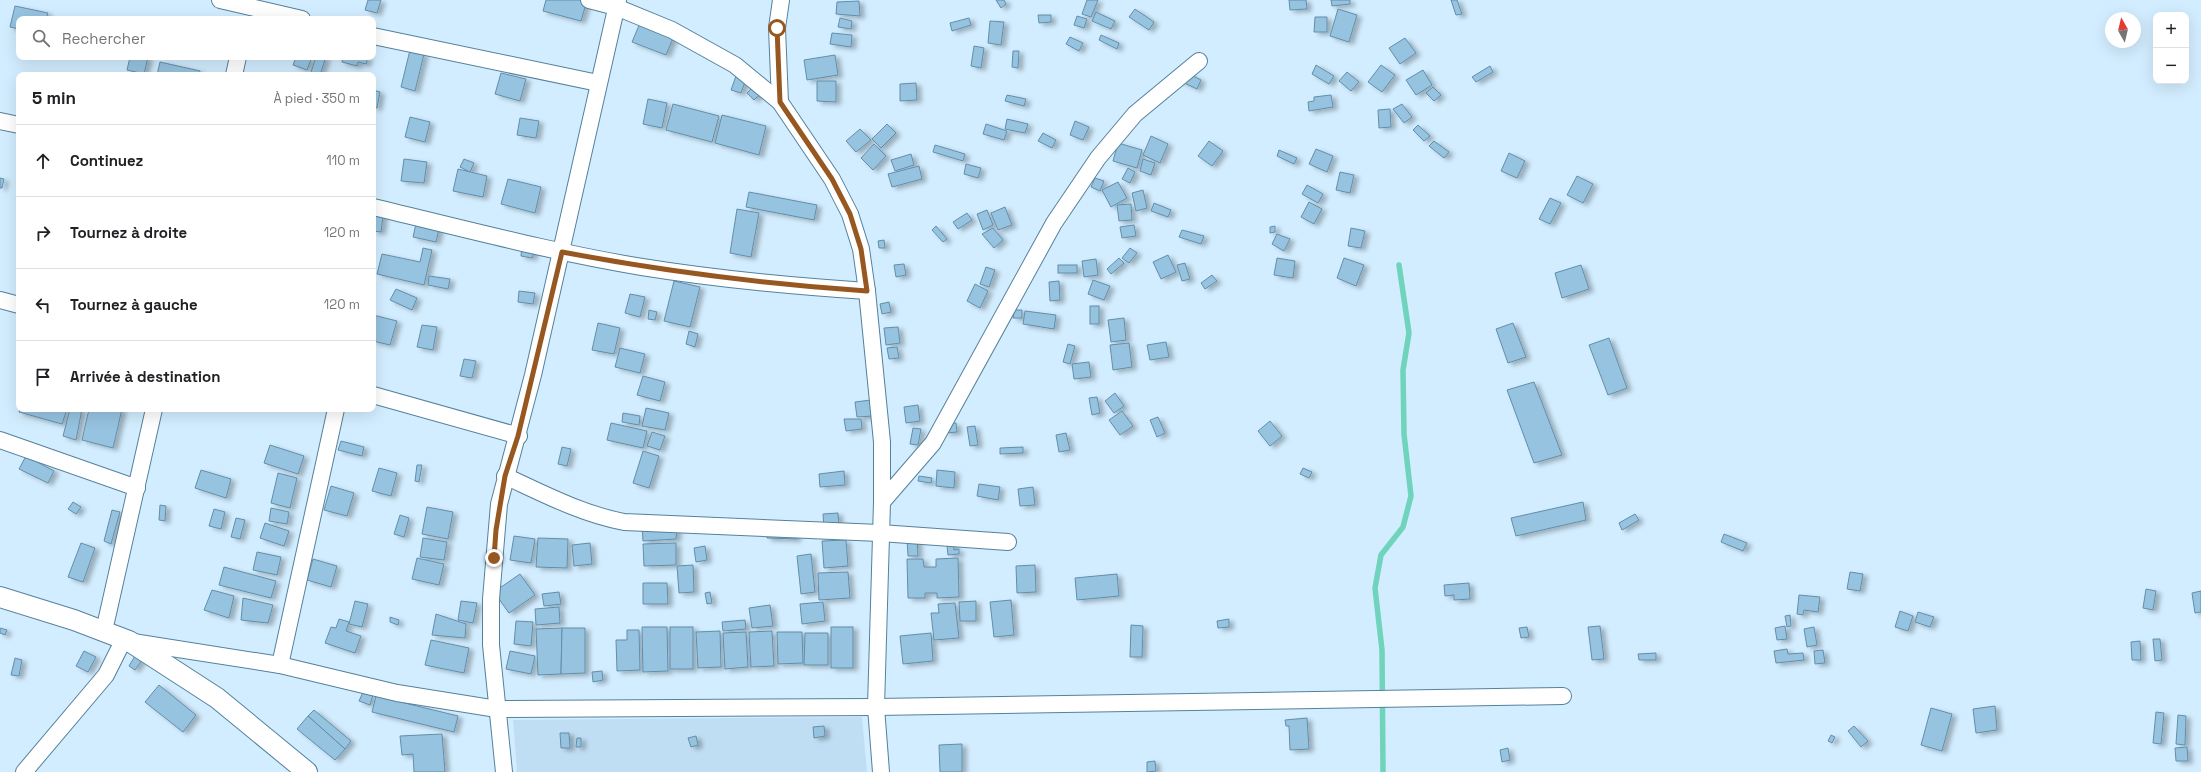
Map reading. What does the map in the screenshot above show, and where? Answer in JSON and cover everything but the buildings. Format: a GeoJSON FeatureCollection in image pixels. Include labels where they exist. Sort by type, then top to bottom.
{"type":"FeatureCollection","features":[{"type":"Feature","properties":{"kind":"street"},"geometry":{"type":"LineString","coordinates":[[220,0],[248,8],[287,16]]}},
{"type":"Feature","properties":{"kind":"street"},"geometry":{"type":"LineString","coordinates":[[589,0],[617,3],[672,30],[735,65],[780,102],[832,179],[850,214],[861,249],[867,291],[879,397],[882,442],[882,502],[876,707],[881,772]]}},
{"type":"Feature","properties":{"kind":"street"},"geometry":{"type":"LineString","coordinates":[[780,102],[777,28],[781,0]]}},
{"type":"Feature","properties":{"kind":"street"},"geometry":{"type":"LineString","coordinates":[[504,772],[491,645],[496,530],[505,476],[518,436],[562,252],[598,83],[617,3]]}},
{"type":"Feature","properties":{"kind":"street"},"geometry":{"type":"LineString","coordinates":[[376,37],[598,83]]}},
{"type":"Feature","properties":{"kind":"street"},"geometry":{"type":"LineString","coordinates":[[235,72],[237,60]]}},
{"type":"Feature","properties":{"kind":"street"},"geometry":{"type":"LineString","coordinates":[[882,502],[933,443],[1054,223],[1098,158],[1135,114],[1199,61]]}},
{"type":"Feature","properties":{"kind":"street"},"geometry":{"type":"LineString","coordinates":[[0,121],[16,124]]}},
{"type":"Feature","properties":{"kind":"street"},"geometry":{"type":"LineString","coordinates":[[376,208],[562,252],[641,267],[792,286],[867,291]]}},
{"type":"Feature","properties":{"kind":"street"},"geometry":{"type":"LineString","coordinates":[[0,300],[16,304]]}},
{"type":"Feature","properties":{"kind":"street"},"geometry":{"type":"LineString","coordinates":[[376,396],[518,436]]}},
{"type":"Feature","properties":{"kind":"street"},"geometry":{"type":"LineString","coordinates":[[104,631],[153,412]]}},
{"type":"Feature","properties":{"kind":"street"},"geometry":{"type":"LineString","coordinates":[[280,665],[335,412]]}},
{"type":"Feature","properties":{"kind":"street"},"geometry":{"type":"LineString","coordinates":[[0,440],[137,488]]}},
{"type":"Feature","properties":{"kind":"street"},"geometry":{"type":"LineString","coordinates":[[505,476],[571,506],[602,518],[624,522],[880,533],[1008,542]]}},
{"type":"Feature","properties":{"kind":"street"},"geometry":{"type":"LineString","coordinates":[[0,597],[51,612],[127,640],[217,698],[307,772]]}},
{"type":"Feature","properties":{"kind":"street"},"geometry":{"type":"LineString","coordinates":[[127,640],[280,665],[397,693],[497,709],[876,707],[1563,696]]}},
{"type":"Feature","properties":{"kind":"street"},"geometry":{"type":"LineString","coordinates":[[24,772],[106,675],[127,640]]}},
{"type":"Feature","properties":{"kind":"shaded area"},"geometry":{"type":"Polygon","coordinates":[[[862,717],[867,772],[517,772],[513,720],[862,717]]]}},
{"type":"Feature","properties":{"kind":"waterway"},"geometry":{"type":"LineString","coordinates":[[1383,772],[1382,650],[1375,588],[1381,555],[1403,527],[1411,496],[1404,434],[1403,370],[1409,333],[1399,265]]}},
{"type":"Feature","properties":{"kind":"route"},"geometry":{"type":"LineString","coordinates":[[494,558],[499,504],[505,476],[518,436],[562,252],[641,267],[722,278],[792,286],[867,291],[861,249],[850,214],[832,179],[780,102],[777,28]]}}]}
